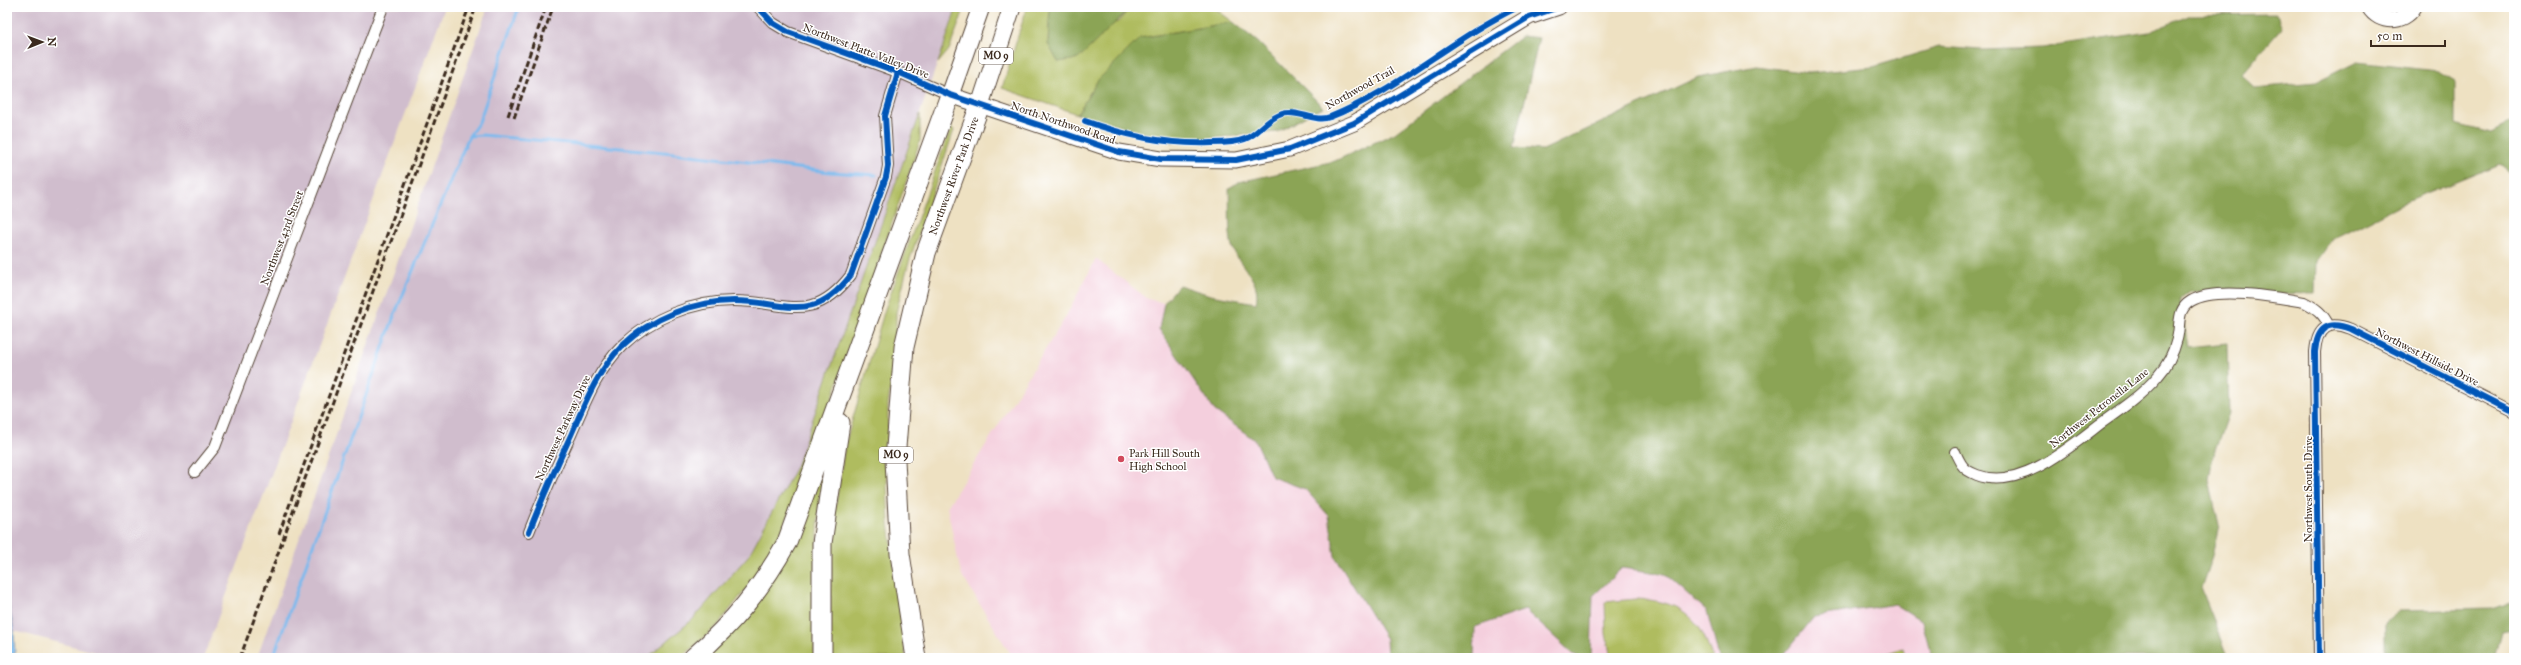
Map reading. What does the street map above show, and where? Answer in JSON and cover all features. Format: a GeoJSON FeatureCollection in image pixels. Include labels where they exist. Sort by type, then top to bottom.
{"type":"FeatureCollection","features":[{"type":"Feature","properties":{"kind":"highway","name":"MO 9"},"geometry":{"type":"LineString","coordinates":[[822,658],[822,543],[846,386],[904,219],[950,95]]}},
{"type":"Feature","properties":{"kind":"highway","name":"Northwest River Park Drive"},"geometry":{"type":"LineString","coordinates":[[916,658],[900,554],[895,460],[904,347],[926,253],[980,105]]}},
{"type":"Feature","properties":{"kind":"highway"},"geometry":{"type":"LineString","coordinates":[[693,658],[739,615],[771,572],[797,518],[846,386]]}},
{"type":"Feature","properties":{"kind":"main road","name":"MO 9"},"geometry":{"type":"LineString","coordinates":[[950,95],[981,7]]}},
{"type":"Feature","properties":{"kind":"main road","name":"Northwest River Park Drive"},"geometry":{"type":"LineString","coordinates":[[980,105],[1012,7]]}},
{"type":"Feature","properties":{"kind":"street","name":"Northwest 43rd Street"},"geometry":{"type":"LineString","coordinates":[[195,472],[215,447],[383,7]]}},
{"type":"Feature","properties":{"kind":"street","name":"Northwest Platte Valley Drive"},"geometry":{"type":"LineString","coordinates":[[758,7],[773,23],[788,32],[898,72],[950,95]]}},
{"type":"Feature","properties":{"kind":"street","name":"North Northwood Road"},"geometry":{"type":"LineString","coordinates":[[950,95],[1119,152],[1161,159],[1236,160],[1290,149],[1354,123],[1529,17],[1559,7]]}},
{"type":"Feature","properties":{"kind":"street"},"geometry":{"type":"LineString","coordinates":[[2369,7],[2379,17],[2391,20],[2403,18],[2414,8]]}},
{"type":"Feature","properties":{"kind":"street","name":"Northwest Parkway Drive"},"geometry":{"type":"LineString","coordinates":[[529,532],[595,381],[614,354],[639,332],[669,315],[700,304],[734,301],[798,308],[819,303],[843,287],[852,275],[886,177],[888,166],[885,116],[898,72]]}},
{"type":"Feature","properties":{"kind":"street","name":"Northwest Petronella Lane"},"geometry":{"type":"LineString","coordinates":[[1955,452],[1962,466],[1986,478],[2003,478],[2026,472],[2053,459],[2128,403],[2159,376],[2171,355],[2177,338],[2180,313],[2184,306],[2199,297],[2207,295],[2235,295],[2304,302],[2315,307],[2324,316],[2329,326]]}},
{"type":"Feature","properties":{"kind":"street","name":"Northwest Hillside Drive"},"geometry":{"type":"LineString","coordinates":[[2329,326],[2336,325],[2352,329],[2514,412]]}},
{"type":"Feature","properties":{"kind":"street","name":"Northwest South Drive"},"geometry":{"type":"LineString","coordinates":[[2319,658],[2316,338],[2320,332],[2329,326]]}},
{"type":"Feature","properties":{"kind":"shaded area"},"geometry":{"type":"Polygon","coordinates":[[[7,7],[445,7],[203,658],[118,658],[14,631],[7,595],[7,7]]]}},
{"type":"Feature","properties":{"kind":"shaded area"},"geometry":{"type":"Polygon","coordinates":[[[488,7],[957,7],[796,467],[749,555],[693,619],[647,658],[257,658],[488,7]]]}},
{"type":"Feature","properties":{"kind":"shaded area","name":"Park Hill South High School"},"geometry":{"type":"Polygon","coordinates":[[[1096,259],[1148,299],[1164,303],[1159,329],[1214,410],[1256,441],[1272,477],[1305,489],[1329,516],[1335,556],[1386,639],[1387,658],[1013,658],[961,574],[947,507],[1065,318],[1096,259]]]}},
{"type":"Feature","properties":{"kind":"shaded area"},"geometry":{"type":"Polygon","coordinates":[[[1622,568],[1665,574],[1707,611],[1719,658],[1591,658],[1593,596],[1622,568]]]}},
{"type":"Feature","properties":{"kind":"shaded area"},"geometry":{"type":"Polygon","coordinates":[[[1895,604],[1922,621],[1932,658],[1781,658],[1814,617],[1895,604]]]}},
{"type":"Feature","properties":{"kind":"shaded area"},"geometry":{"type":"Polygon","coordinates":[[[1526,610],[1573,654],[1581,658],[1473,657],[1475,627],[1526,610]]]}},
{"type":"Feature","properties":{"kind":"green space"},"geometry":{"type":"Polygon","coordinates":[[[957,7],[965,7],[949,50],[938,63],[957,7]]]}},
{"type":"Feature","properties":{"kind":"green space"},"geometry":{"type":"Polygon","coordinates":[[[1027,7],[1050,7],[1048,44],[1118,22],[1131,7],[1213,7],[1233,22],[1140,38],[1098,80],[1077,114],[1002,88],[1027,7]]]}},
{"type":"Feature","properties":{"kind":"green space"},"geometry":{"type":"Polygon","coordinates":[[[1050,7],[1131,7],[1078,59],[1058,62],[1048,44],[1050,7]]]}},
{"type":"Feature","properties":{"kind":"green space"},"geometry":{"type":"Polygon","coordinates":[[[2277,14],[2282,28],[2241,75],[2255,88],[2316,82],[2357,62],[2438,71],[2455,81],[2455,124],[2491,133],[2514,121],[2514,176],[2500,164],[2397,206],[2332,239],[2316,261],[2315,294],[2190,291],[2180,299],[2188,347],[2227,343],[2229,413],[2212,461],[2209,480],[2219,526],[2212,556],[2201,588],[2229,658],[1932,658],[1922,621],[1895,604],[1814,617],[1781,658],[1719,658],[1707,611],[1665,574],[1622,568],[1593,596],[1591,658],[1581,658],[1573,654],[1525,610],[1475,627],[1474,658],[1387,658],[1386,639],[1335,556],[1329,516],[1305,489],[1272,477],[1256,441],[1214,410],[1159,329],[1164,303],[1179,285],[1210,295],[1256,303],[1256,287],[1253,280],[1235,254],[1232,246],[1229,188],[1239,182],[1335,161],[1395,133],[1522,36],[1539,38],[1514,148],[1543,150],[1698,77],[1757,66],[1809,73],[1873,67],[1939,47],[1981,50],[2042,48],[2149,32],[2191,15],[2277,14]]]}},
{"type":"Feature","properties":{"kind":"green space"},"geometry":{"type":"Polygon","coordinates":[[[1233,22],[1259,43],[1323,107],[1277,132],[1172,142],[1077,114],[1098,80],[1140,38],[1233,22]]]}},
{"type":"Feature","properties":{"kind":"green space"},"geometry":{"type":"Polygon","coordinates":[[[920,114],[920,141],[811,461],[777,543],[765,565],[717,626],[681,658],[647,658],[693,619],[749,555],[796,467],[920,114]]]}},
{"type":"Feature","properties":{"kind":"green space"},"geometry":{"type":"Polygon","coordinates":[[[951,127],[954,130],[908,265],[896,313],[896,343],[888,405],[887,487],[889,523],[906,658],[830,658],[831,536],[845,445],[885,309],[951,127]]]}},
{"type":"Feature","properties":{"kind":"green space"},"geometry":{"type":"Polygon","coordinates":[[[820,471],[823,473],[819,499],[814,658],[701,658],[724,637],[820,471]]]}},
{"type":"Feature","properties":{"kind":"green space"},"geometry":{"type":"Polygon","coordinates":[[[1635,599],[1663,603],[1675,607],[1685,613],[1694,621],[1701,631],[1712,658],[1611,658],[1606,634],[1605,602],[1635,599]]]}},
{"type":"Feature","properties":{"kind":"green space"},"geometry":{"type":"Polygon","coordinates":[[[2514,601],[2514,628],[2501,630],[2494,658],[2385,658],[2385,622],[2398,611],[2493,609],[2514,601]]]}},
{"type":"Feature","properties":{"kind":"green space"},"geometry":{"type":"Polygon","coordinates":[[[1903,648],[1906,658],[1873,658],[1903,648]]]}},
{"type":"Feature","properties":{"kind":"water"},"geometry":{"type":"Polygon","coordinates":[[[7,595],[14,631],[15,658],[7,658],[7,595]]]}},
{"type":"Feature","properties":{"kind":"waterway"},"geometry":{"type":"LineString","coordinates":[[273,658],[394,316],[469,136],[479,122],[519,7]]}},
{"type":"Feature","properties":{"kind":"waterway"},"geometry":{"type":"LineString","coordinates":[[469,136],[482,135],[674,153],[830,172],[876,175]]}},
{"type":"Feature","properties":{"kind":"railway"},"geometry":{"type":"LineString","coordinates":[[279,534],[469,7]]}},
{"type":"Feature","properties":{"kind":"railway"},"geometry":{"type":"LineString","coordinates":[[240,658],[476,7]]}},
{"type":"Feature","properties":{"kind":"railway"},"geometry":{"type":"LineString","coordinates":[[508,116],[546,7]]}},
{"type":"Feature","properties":{"kind":"railway"},"geometry":{"type":"LineString","coordinates":[[514,118],[553,7]]}},
{"type":"Feature","properties":{"kind":"cycle path"},"geometry":{"type":"LineString","coordinates":[[758,7],[773,23],[788,32],[898,72],[950,95],[1119,152],[1161,159],[1236,160],[1290,149],[1354,123],[1529,17],[1559,7]]}},
{"type":"Feature","properties":{"kind":"cycle path","name":"Northwood Trail"},"geometry":{"type":"LineString","coordinates":[[1085,121],[1116,131],[1163,141],[1179,143],[1220,143],[1237,141],[1250,137],[1271,119],[1282,114],[1294,113],[1318,118],[1330,117],[1378,93],[1470,34],[1518,7]]}},
{"type":"Feature","properties":{"kind":"cycle path"},"geometry":{"type":"LineString","coordinates":[[529,532],[592,388],[605,366],[622,346],[633,336],[659,319],[703,304],[734,301],[797,307],[810,306],[823,301],[837,291],[851,275],[886,177],[888,166],[885,116],[898,72]]}},
{"type":"Feature","properties":{"kind":"cycle path"},"geometry":{"type":"LineString","coordinates":[[2319,658],[2315,352],[2316,343],[2321,331],[2325,328],[2336,325],[2351,329],[2514,412]]}},
{"type":"Feature","properties":{"kind":"place","name":"Park Hill South High School"},"geometry":{"type":"Point","coordinates":[1121,459]}}]}
